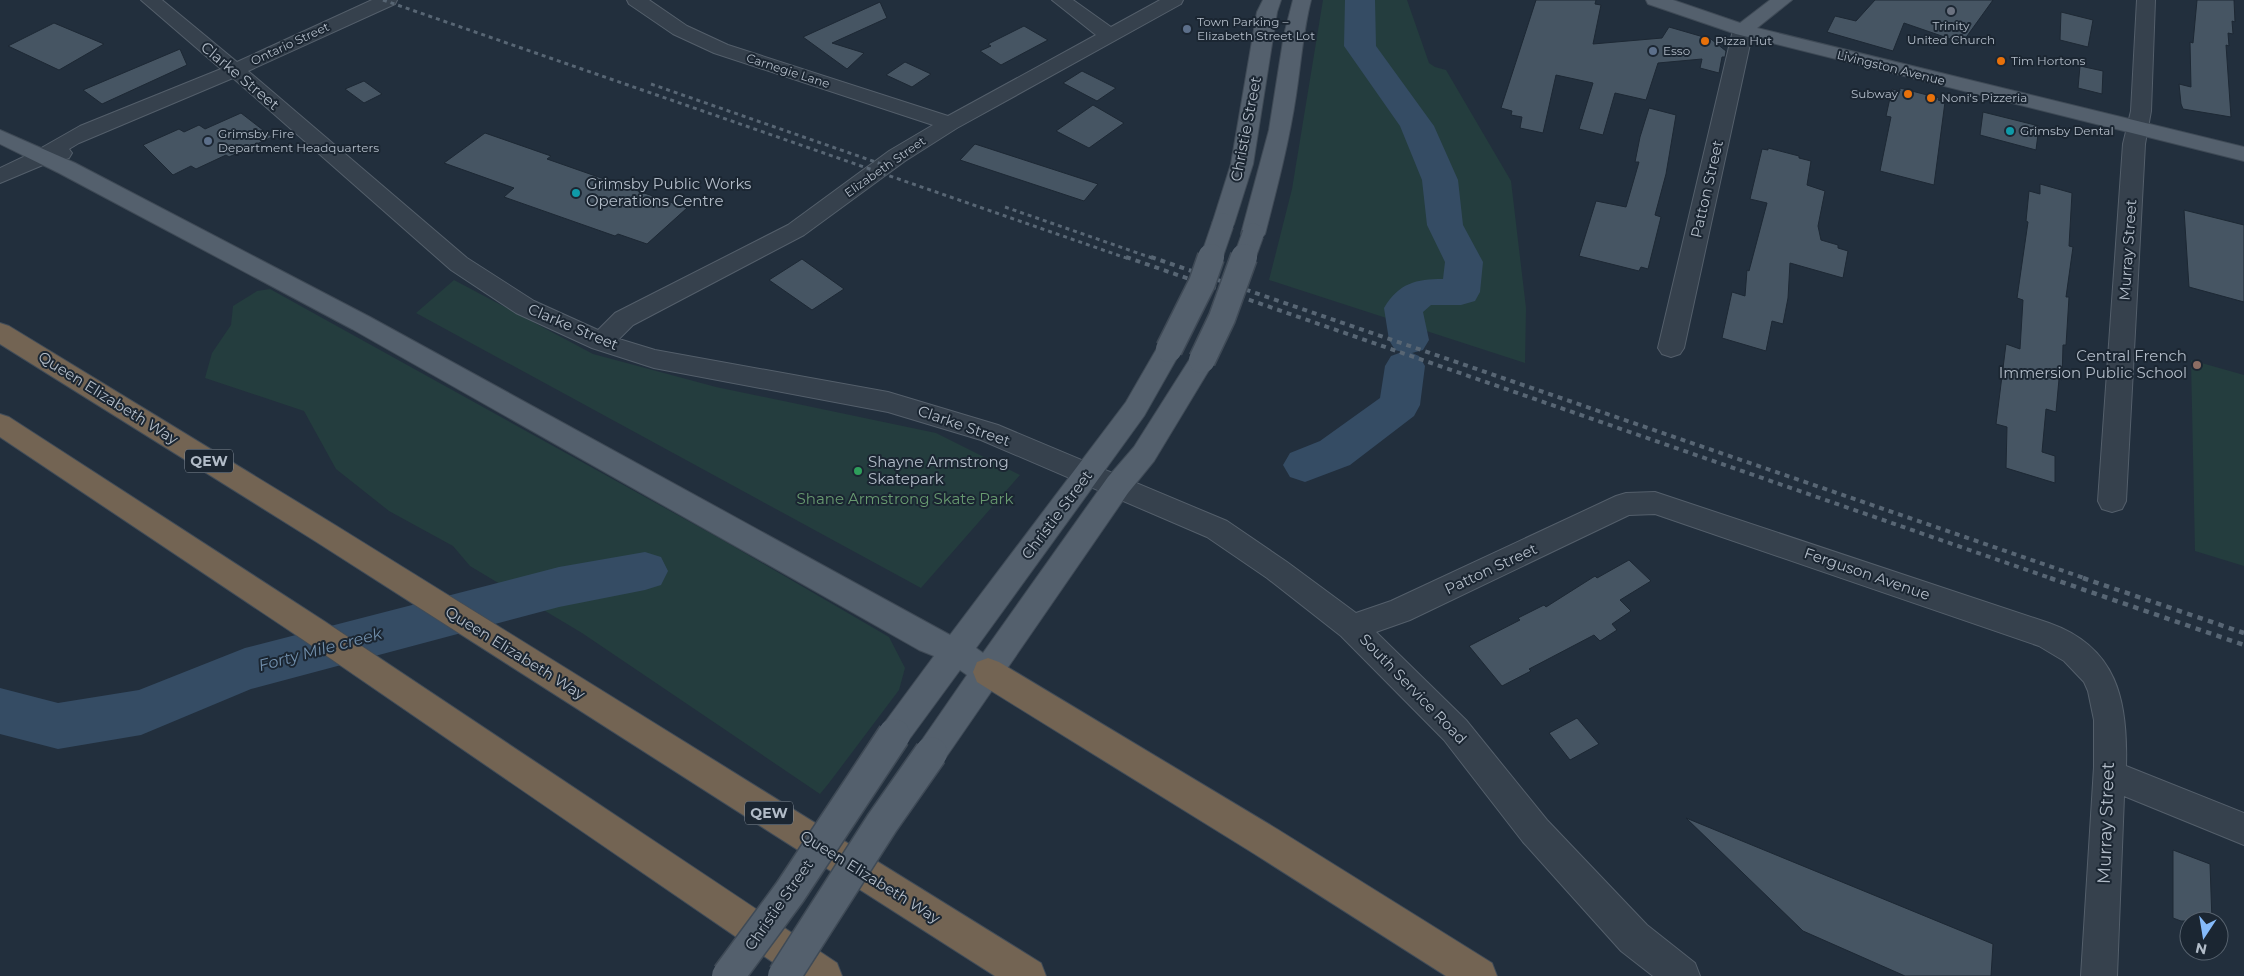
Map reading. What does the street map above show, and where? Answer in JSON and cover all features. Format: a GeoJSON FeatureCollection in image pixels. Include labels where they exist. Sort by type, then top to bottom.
{"type":"FeatureCollection","features":[{"type":"Feature","properties":{"kind":"highway","name":"Queen Elizabeth Way"},"geometry":{"type":"LineString","coordinates":[[0,332],[418,591],[1028,976]]}},
{"type":"Feature","properties":{"kind":"highway"},"geometry":{"type":"LineString","coordinates":[[0,424],[313,630],[824,976]]}},
{"type":"Feature","properties":{"kind":"highway"},"geometry":{"type":"LineString","coordinates":[[988,672],[1265,841],[1480,976]]}},
{"type":"Feature","properties":{"kind":"main road","name":"Christie Street"},"geometry":{"type":"LineString","coordinates":[[728,976],[790,892],[894,735],[1136,409],[1202,283],[1223,224],[1242,164],[1267,12],[1272,0]]}},
{"type":"Feature","properties":{"kind":"main road","name":"Christie Street"},"geometry":{"type":"LineString","coordinates":[[784,976],[882,823],[1118,485],[1144,454],[1202,360],[1222,318],[1253,234],[1272,166],[1286,96],[1297,16],[1302,0]]}},
{"type":"Feature","properties":{"kind":"main road","name":"Livingston Avenue"},"geometry":{"type":"LineString","coordinates":[[1654,0],[1743,30],[2244,154]]}},
{"type":"Feature","properties":{"kind":"main road"},"geometry":{"type":"LineString","coordinates":[[1743,30],[1767,10],[1783,0]]}},
{"type":"Feature","properties":{"kind":"main road"},"geometry":{"type":"LineString","coordinates":[[0,136],[44,156],[361,323],[921,636],[955,651],[988,672]]}},
{"type":"Feature","properties":{"kind":"street","name":"Clarke Street"},"geometry":{"type":"LineString","coordinates":[[150,0],[265,95],[459,264],[525,307],[601,342],[654,359],[888,402],[989,432],[1061,464],[1088,473]]}},
{"type":"Feature","properties":{"kind":"street","name":"Ontario Street"},"geometry":{"type":"LineString","coordinates":[[0,176],[44,156],[64,152],[114,130],[166,101],[388,0]]}},
{"type":"Feature","properties":{"kind":"street","name":"Carnegie Lane"},"geometry":{"type":"LineString","coordinates":[[636,0],[680,30],[721,49],[950,124]]}},
{"type":"Feature","properties":{"kind":"street"},"geometry":{"type":"LineString","coordinates":[[1062,0],[1109,36]]}},
{"type":"Feature","properties":{"kind":"street","name":"Elizabeth Street"},"geometry":{"type":"LineString","coordinates":[[601,342],[624,319],[796,230],[897,156],[950,124],[1174,0]]}},
{"type":"Feature","properties":{"kind":"street","name":"Murray Street"},"geometry":{"type":"LineString","coordinates":[[2112,501],[2134,144],[2139,128],[2141,111],[2146,0]]}},
{"type":"Feature","properties":{"kind":"street","name":"Patton Street"},"geometry":{"type":"LineString","coordinates":[[1671,348],[1743,30]]}},
{"type":"Feature","properties":{"kind":"street","name":"South Service Road"},"geometry":{"type":"LineString","coordinates":[[1088,473],[1217,529],[1277,570],[1352,627],[1456,730],[1535,831],[1634,938],[1682,976]]}},
{"type":"Feature","properties":{"kind":"street","name":"Ferguson Avenue"},"geometry":{"type":"LineString","coordinates":[[1626,504],[1655,503],[2050,636],[2080,654],[2095,672]]}},
{"type":"Feature","properties":{"kind":"street","name":"Patton Street"},"geometry":{"type":"LineString","coordinates":[[1352,627],[1400,612],[1626,504]]}},
{"type":"Feature","properties":{"kind":"street","name":"Murray Street"},"geometry":{"type":"LineString","coordinates":[[2095,672],[2104,690],[2108,715],[2109,774],[2099,976]]}},
{"type":"Feature","properties":{"kind":"street"},"geometry":{"type":"LineString","coordinates":[[2109,774],[2244,829]]}},
{"type":"Feature","properties":{"kind":"green space"},"geometry":{"type":"Polygon","coordinates":[[[1323,0],[1407,0],[1429,63],[1446,70],[1511,181],[1526,308],[1525,363],[1269,280],[1292,189],[1323,0]]]}},
{"type":"Feature","properties":{"kind":"green space","name":"Shane Armstrong Skate Park"},"geometry":{"type":"Polygon","coordinates":[[[454,280],[593,354],[716,387],[936,433],[1020,475],[921,588],[416,313],[454,280]]]}},
{"type":"Feature","properties":{"kind":"green space"},"geometry":{"type":"Polygon","coordinates":[[[270,289],[719,538],[889,637],[905,668],[899,690],[820,794],[582,633],[470,566],[453,546],[389,511],[336,469],[304,411],[205,378],[212,353],[231,325],[233,306],[257,291],[270,289]]]}},
{"type":"Feature","properties":{"kind":"green space"},"geometry":{"type":"Polygon","coordinates":[[[2191,360],[2244,375],[2244,566],[2195,551],[2191,360]]]}},
{"type":"Feature","properties":{"kind":"building"},"geometry":{"type":"Polygon","coordinates":[[[1536,0],[1596,0],[1595,4],[1601,5],[1593,44],[1662,38],[1669,27],[1707,38],[1707,36],[1726,51],[1725,57],[1722,57],[1719,73],[1700,68],[1702,59],[1658,63],[1646,100],[1615,93],[1603,135],[1579,129],[1593,83],[1556,75],[1543,133],[1520,128],[1522,117],[1511,115],[1512,111],[1501,108],[1536,0]]]}},
{"type":"Feature","properties":{"kind":"building"},"geometry":{"type":"Polygon","coordinates":[[[1875,0],[1993,0],[1962,43],[1904,23],[1893,51],[1827,32],[1835,16],[1856,21],[1875,0]]]}},
{"type":"Feature","properties":{"kind":"building"},"geometry":{"type":"Polygon","coordinates":[[[2197,0],[2234,0],[2235,22],[2232,21],[2233,34],[2228,33],[2229,46],[2226,45],[2231,117],[2183,109],[2181,104],[2179,84],[2191,87],[2190,42],[2193,43],[2197,0]]]}},
{"type":"Feature","properties":{"kind":"building"},"geometry":{"type":"Polygon","coordinates":[[[880,2],[887,18],[832,43],[864,53],[847,69],[803,37],[880,2]]]}},
{"type":"Feature","properties":{"kind":"building"},"geometry":{"type":"Polygon","coordinates":[[[2061,12],[2093,20],[2088,47],[2060,40],[2061,12]]]}},
{"type":"Feature","properties":{"kind":"building"},"geometry":{"type":"Polygon","coordinates":[[[54,23],[104,44],[59,70],[8,46],[54,23]]]}},
{"type":"Feature","properties":{"kind":"building"},"geometry":{"type":"Polygon","coordinates":[[[1024,26],[1048,40],[1001,65],[980,51],[991,46],[988,44],[1024,26]]]}},
{"type":"Feature","properties":{"kind":"building"},"geometry":{"type":"Polygon","coordinates":[[[180,49],[187,65],[102,104],[83,90],[180,49]]]}},
{"type":"Feature","properties":{"kind":"building"},"geometry":{"type":"Polygon","coordinates":[[[905,62],[931,74],[912,87],[886,75],[905,62]]]}},
{"type":"Feature","properties":{"kind":"building"},"geometry":{"type":"Polygon","coordinates":[[[2080,66],[2103,71],[2102,94],[2078,88],[2080,66]]]}},
{"type":"Feature","properties":{"kind":"building"},"geometry":{"type":"Polygon","coordinates":[[[1082,71],[1116,88],[1097,101],[1063,83],[1082,71]]]}},
{"type":"Feature","properties":{"kind":"building"},"geometry":{"type":"Polygon","coordinates":[[[364,81],[382,94],[364,103],[345,89],[364,81]]]}},
{"type":"Feature","properties":{"kind":"building"},"geometry":{"type":"Polygon","coordinates":[[[1900,88],[1939,98],[1938,100],[1945,102],[1934,185],[1880,171],[1891,117],[1886,116],[1892,89],[1900,91],[1900,88]]]}},
{"type":"Feature","properties":{"kind":"building"},"geometry":{"type":"Polygon","coordinates":[[[1093,105],[1124,123],[1089,148],[1056,131],[1093,105]]]}},
{"type":"Feature","properties":{"kind":"building"},"geometry":{"type":"Polygon","coordinates":[[[1649,108],[1676,115],[1666,174],[1655,215],[1661,217],[1648,269],[1641,267],[1639,271],[1579,256],[1596,201],[1626,207],[1639,162],[1635,162],[1649,108]]]}},
{"type":"Feature","properties":{"kind":"building","name":"Grimsby Dental"},"geometry":{"type":"Polygon","coordinates":[[[1983,112],[2039,126],[2036,150],[1980,135],[1983,112]]]}},
{"type":"Feature","properties":{"kind":"building","name":"Grimsby Fire Department Headquarters"},"geometry":{"type":"Polygon","coordinates":[[[241,113],[272,137],[229,157],[226,155],[196,169],[191,166],[173,175],[143,145],[179,129],[184,132],[199,125],[205,129],[241,113]]]}},
{"type":"Feature","properties":{"kind":"building","name":"Grimsby Public Works Operations Centre"},"geometry":{"type":"Polygon","coordinates":[[[485,133],[551,156],[547,159],[687,208],[647,244],[618,234],[615,236],[504,197],[514,188],[444,163],[485,133]]]}},
{"type":"Feature","properties":{"kind":"building"},"geometry":{"type":"Polygon","coordinates":[[[975,144],[1098,184],[1084,201],[960,160],[975,144]]]}},
{"type":"Feature","properties":{"kind":"building"},"geometry":{"type":"Polygon","coordinates":[[[1768,148],[1811,161],[1807,185],[1825,191],[1818,226],[1821,240],[1838,245],[1838,248],[1848,251],[1843,278],[1790,263],[1788,298],[1783,324],[1772,321],[1766,351],[1722,338],[1732,292],[1745,296],[1747,270],[1749,271],[1767,203],[1750,199],[1762,149],[1768,150],[1768,148]]]}},
{"type":"Feature","properties":{"kind":"building"},"geometry":{"type":"Polygon","coordinates":[[[2040,184],[2072,193],[2069,246],[2073,247],[2066,297],[2069,297],[2066,345],[2063,345],[2062,380],[2059,379],[2056,412],[2046,409],[2042,452],[2055,456],[2055,483],[2006,468],[2007,427],[1996,424],[2006,344],[2020,349],[2023,300],[2017,298],[2028,222],[2026,221],[2029,191],[2040,194],[2040,184]]]}},
{"type":"Feature","properties":{"kind":"building"},"geometry":{"type":"Polygon","coordinates":[[[2184,210],[2244,225],[2244,302],[2189,287],[2184,210]]]}},
{"type":"Feature","properties":{"kind":"building"},"geometry":{"type":"Polygon","coordinates":[[[802,259],[844,289],[812,310],[769,280],[802,259]]]}},
{"type":"Feature","properties":{"kind":"building"},"geometry":{"type":"Polygon","coordinates":[[[1629,560],[1651,581],[1620,600],[1631,611],[1612,624],[1617,630],[1600,641],[1594,635],[1529,669],[1531,671],[1502,686],[1469,646],[1520,620],[1518,618],[1544,605],[1546,607],[1595,576],[1597,578],[1629,560]]]}},
{"type":"Feature","properties":{"kind":"building"},"geometry":{"type":"Polygon","coordinates":[[[1577,718],[1599,744],[1570,760],[1549,733],[1577,718]]]}},
{"type":"Feature","properties":{"kind":"building"},"geometry":{"type":"Polygon","coordinates":[[[1686,818],[1993,944],[1991,976],[1905,976],[1803,931],[1686,818]]]}},
{"type":"Feature","properties":{"kind":"building"},"geometry":{"type":"Polygon","coordinates":[[[2173,850],[2210,864],[2212,911],[2179,911],[2179,920],[2173,918],[2173,850]]]}},
{"type":"Feature","properties":{"kind":"waterway","name":"Forty Mile creek"},"geometry":{"type":"LineString","coordinates":[[1360,0],[1360,46],[1417,126],[1440,180],[1445,225],[1464,262],[1461,292],[1422,292],[1403,308],[1409,340]]}},
{"type":"Feature","properties":{"kind":"waterway","name":"Forty Mile creek"},"geometry":{"type":"LineString","coordinates":[[1305,465],[1335,453],[1399,405],[1405,366]]}},
{"type":"Feature","properties":{"kind":"waterway","name":"Forty Mile creek"},"geometry":{"type":"LineString","coordinates":[[0,711],[58,726],[141,712],[245,669],[559,587],[645,571]]}},
{"type":"Feature","properties":{"kind":"railway"},"geometry":{"type":"LineString","coordinates":[[383,0],[1129,259]]}},
{"type":"Feature","properties":{"kind":"railway"},"geometry":{"type":"LineString","coordinates":[[651,84],[887,166]]}},
{"type":"Feature","properties":{"kind":"railway"},"geometry":{"type":"LineString","coordinates":[[1005,207],[1155,259]]}},
{"type":"Feature","properties":{"kind":"railway"},"geometry":{"type":"LineString","coordinates":[[1126,257],[2053,579]]}},
{"type":"Feature","properties":{"kind":"railway"},"geometry":{"type":"LineString","coordinates":[[1151,257],[2087,579]]}},
{"type":"Feature","properties":{"kind":"railway"},"geometry":{"type":"LineString","coordinates":[[2050,578],[2244,645]]}},
{"type":"Feature","properties":{"kind":"railway"},"geometry":{"type":"LineString","coordinates":[[2083,578],[2244,633]]}},
{"type":"Feature","properties":{"kind":"place","name":"Trinity United Church"},"geometry":{"type":"Point","coordinates":[1951,11]}},
{"type":"Feature","properties":{"kind":"place","name":"Town Parking – Elizabeth Street Lot"},"geometry":{"type":"Point","coordinates":[1187,29]}},
{"type":"Feature","properties":{"kind":"place","name":"Pizza Hut"},"geometry":{"type":"Point","coordinates":[1705,41]}},
{"type":"Feature","properties":{"kind":"place","name":"Esso"},"geometry":{"type":"Point","coordinates":[1653,51]}},
{"type":"Feature","properties":{"kind":"place","name":"Tim Hortons"},"geometry":{"type":"Point","coordinates":[2001,61]}},
{"type":"Feature","properties":{"kind":"place","name":"Subway"},"geometry":{"type":"Point","coordinates":[1908,94]}},
{"type":"Feature","properties":{"kind":"place","name":"Noni's Pizzeria"},"geometry":{"type":"Point","coordinates":[1931,98]}},
{"type":"Feature","properties":{"kind":"place","name":"Grimsby Dental"},"geometry":{"type":"Point","coordinates":[2010,131]}},
{"type":"Feature","properties":{"kind":"place","name":"Grimsby Fire Department Headquarters"},"geometry":{"type":"Point","coordinates":[208,141]}},
{"type":"Feature","properties":{"kind":"place","name":"Grimsby Public Works Operations Centre"},"geometry":{"type":"Point","coordinates":[576,193]}},
{"type":"Feature","properties":{"kind":"place","name":"Central French Immersion Public School"},"geometry":{"type":"Point","coordinates":[2197,365]}},
{"type":"Feature","properties":{"kind":"place","name":"Shayne Armstrong Skatepark"},"geometry":{"type":"Point","coordinates":[858,471]}}]}
